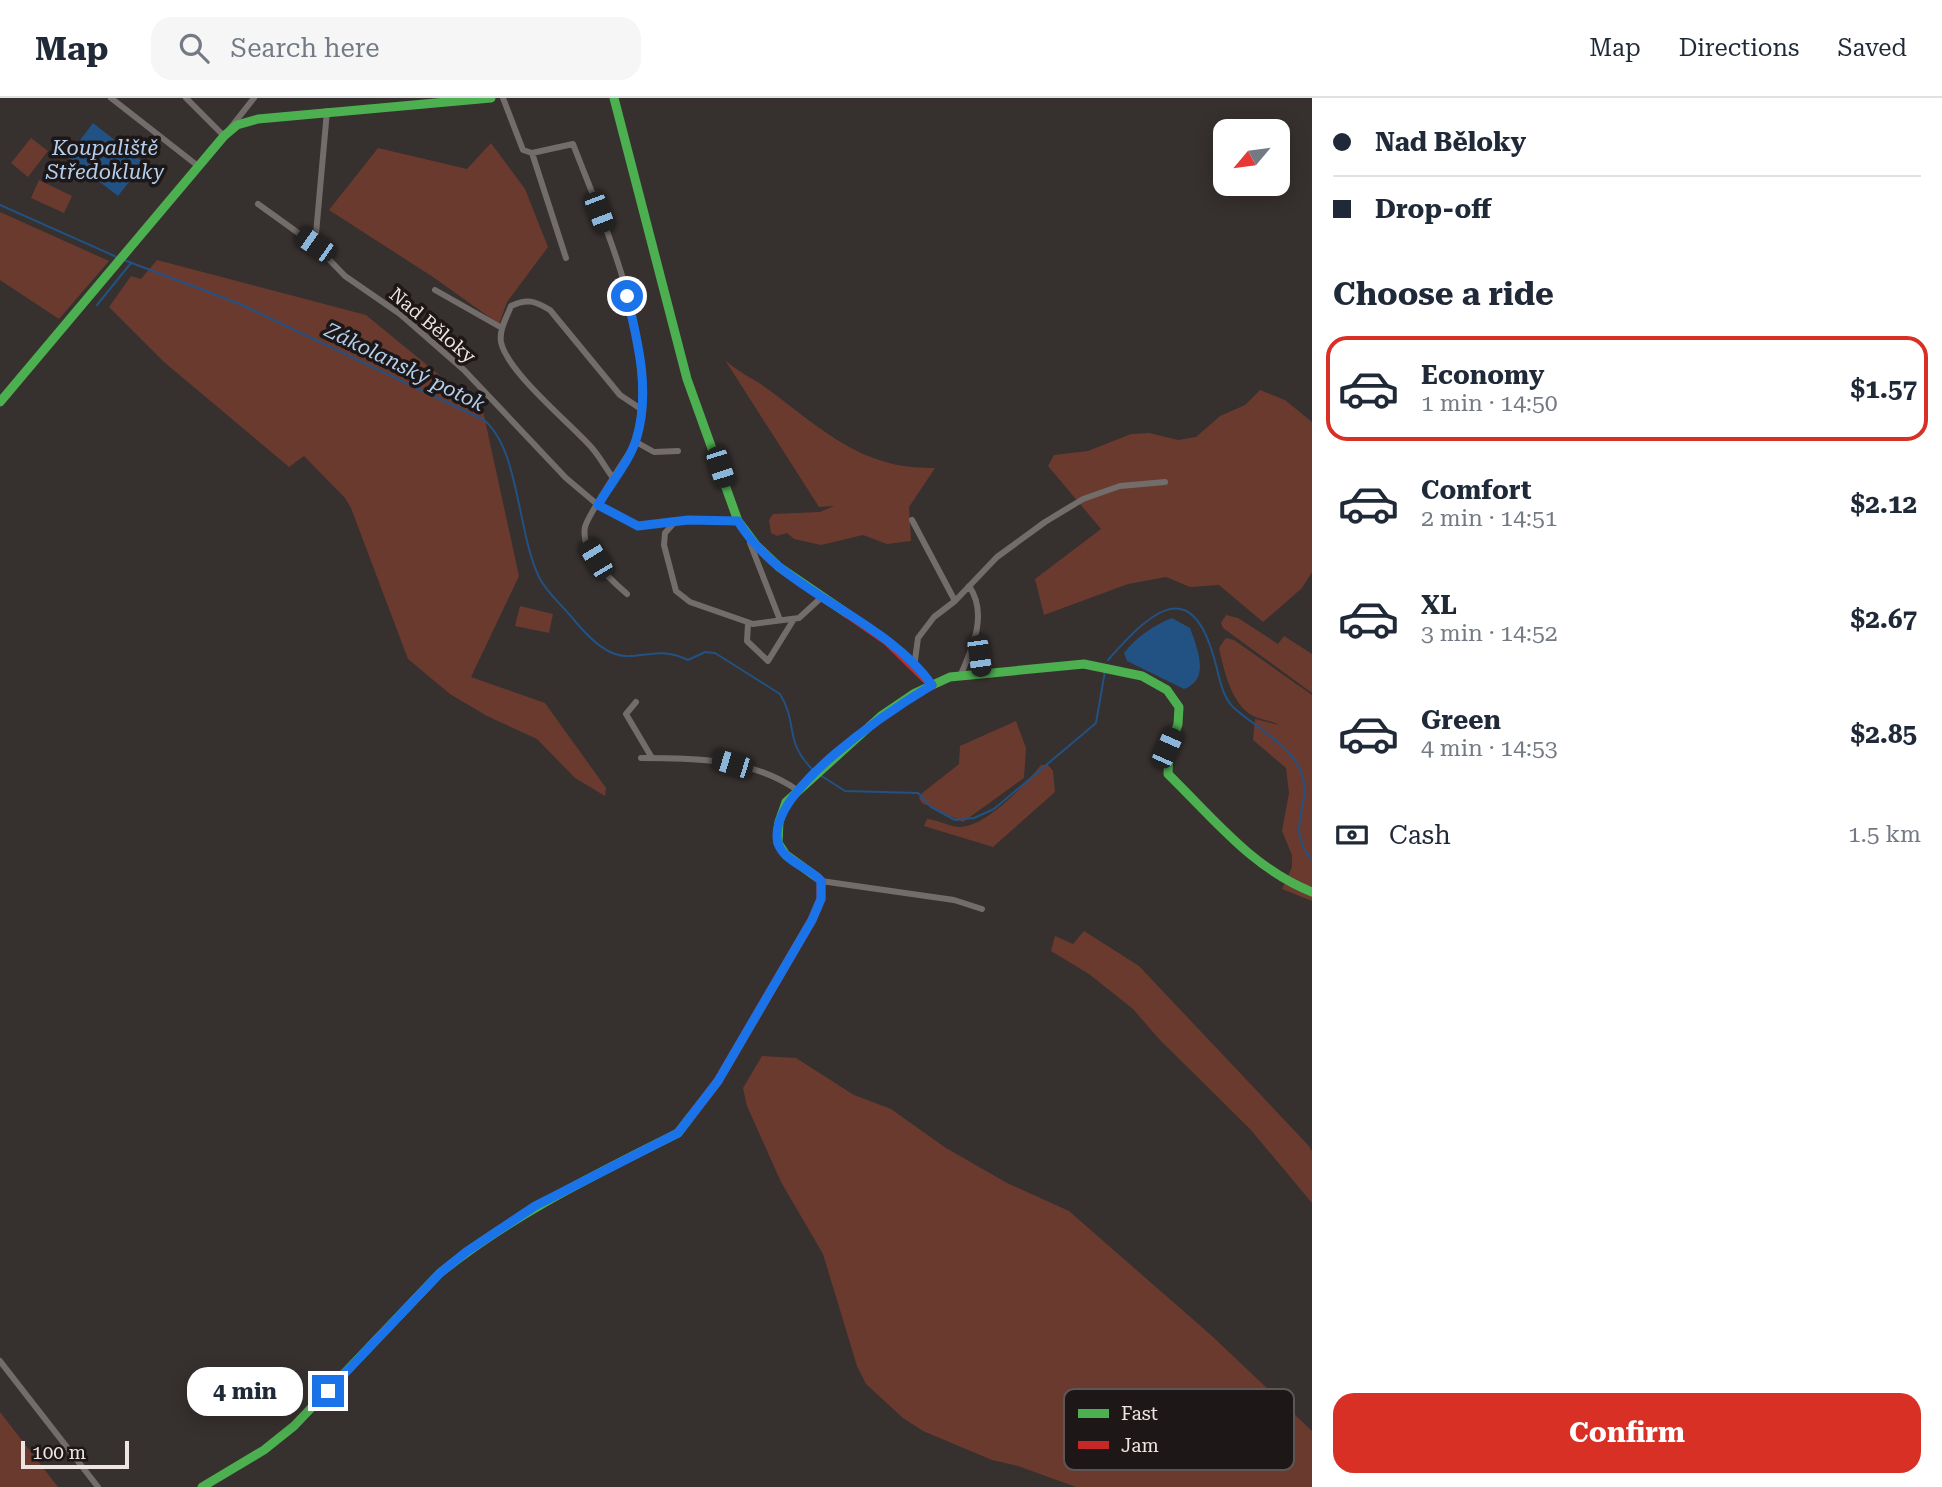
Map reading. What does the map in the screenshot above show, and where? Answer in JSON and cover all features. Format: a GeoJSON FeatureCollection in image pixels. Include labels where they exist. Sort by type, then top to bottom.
{"type":"FeatureCollection","features":[{"type":"Feature","properties":{"kind":"street"},"geometry":{"type":"LineString","coordinates":[[111,98],[198,166]]}},
{"type":"Feature","properties":{"kind":"street"},"geometry":{"type":"LineString","coordinates":[[186,98],[224,136]]}},
{"type":"Feature","properties":{"kind":"street"},"geometry":{"type":"LineString","coordinates":[[0,402],[254,98]]}},
{"type":"Feature","properties":{"kind":"street"},"geometry":{"type":"LineString","coordinates":[[224,136],[237,125],[250,121],[327,111],[491,98]]}},
{"type":"Feature","properties":{"kind":"street"},"geometry":{"type":"LineString","coordinates":[[503,98],[520,145],[531,153],[566,258]]}},
{"type":"Feature","properties":{"kind":"street"},"geometry":{"type":"LineString","coordinates":[[614,98],[687,379],[738,521],[748,538],[780,620]]}},
{"type":"Feature","properties":{"kind":"street"},"geometry":{"type":"LineString","coordinates":[[315,245],[327,111]]}},
{"type":"Feature","properties":{"kind":"street"},"geometry":{"type":"LineString","coordinates":[[531,153],[573,145],[608,234],[628,298],[642,376],[636,442],[585,526],[587,545],[604,573],[627,594]]}},
{"type":"Feature","properties":{"kind":"street","name":"Nad Běloky"},"geometry":{"type":"LineString","coordinates":[[258,204],[315,245],[345,276],[400,314],[464,370],[566,478],[598,505],[638,526],[673,524],[688,520],[738,521]]}},
{"type":"Feature","properties":{"kind":"street","name":"Nad Běloky"},"geometry":{"type":"LineString","coordinates":[[435,290],[502,328],[501,341],[506,354],[531,386],[593,450],[614,479]]}},
{"type":"Feature","properties":{"kind":"street"},"geometry":{"type":"LineString","coordinates":[[502,328],[511,306],[523,300],[535,301],[550,310],[620,395],[641,409]]}},
{"type":"Feature","properties":{"kind":"street"},"geometry":{"type":"LineString","coordinates":[[636,442],[654,452],[678,451]]}},
{"type":"Feature","properties":{"kind":"street"},"geometry":{"type":"LineString","coordinates":[[915,660],[918,638],[934,617],[955,601],[997,557],[1083,499],[1120,486],[1165,482]]}},
{"type":"Feature","properties":{"kind":"street"},"geometry":{"type":"LineString","coordinates":[[912,520],[955,601]]}},
{"type":"Feature","properties":{"kind":"street"},"geometry":{"type":"LineString","coordinates":[[673,524],[665,533],[664,545],[676,591],[690,602],[732,615],[748,624],[794,619]]}},
{"type":"Feature","properties":{"kind":"street"},"geometry":{"type":"LineString","coordinates":[[748,538],[823,596],[915,660],[932,685]]}},
{"type":"Feature","properties":{"kind":"street"},"geometry":{"type":"LineString","coordinates":[[969,586],[977,598],[976,639],[981,673]]}},
{"type":"Feature","properties":{"kind":"street"},"geometry":{"type":"LineString","coordinates":[[748,624],[747,641],[768,661],[794,619],[823,596]]}},
{"type":"Feature","properties":{"kind":"street"},"geometry":{"type":"LineString","coordinates":[[961,674],[976,639]]}},
{"type":"Feature","properties":{"kind":"street"},"geometry":{"type":"LineString","coordinates":[[982,909],[954,900],[821,881],[783,853],[778,842],[782,810],[797,790],[875,720],[932,685],[961,674],[1073,664],[1104,666],[1156,682],[1169,691],[1180,708],[1181,719],[1165,760],[1168,774],[1260,865],[1284,881],[1312,892]]}},
{"type":"Feature","properties":{"kind":"street"},"geometry":{"type":"LineString","coordinates":[[636,702],[625,714],[652,758]]}},
{"type":"Feature","properties":{"kind":"street"},"geometry":{"type":"LineString","coordinates":[[641,758],[711,758],[773,777],[797,790]]}},
{"type":"Feature","properties":{"kind":"street"},"geometry":{"type":"LineString","coordinates":[[202,1487],[264,1450],[294,1426],[440,1273],[466,1252],[535,1206],[657,1146],[686,1126],[718,1081],[812,920],[821,899],[821,881]]}},
{"type":"Feature","properties":{"kind":"street"},"geometry":{"type":"LineString","coordinates":[[0,1361],[98,1487]]}},
{"type":"Feature","properties":{"kind":"shaded area"},"geometry":{"type":"Polygon","coordinates":[[[31,138],[48,151],[28,177],[11,163],[31,138]]]}},
{"type":"Feature","properties":{"kind":"shaded area"},"geometry":{"type":"Polygon","coordinates":[[[491,143],[525,189],[548,247],[507,302],[499,324],[433,277],[329,210],[378,148],[467,169],[491,143]]]}},
{"type":"Feature","properties":{"kind":"shaded area"},"geometry":{"type":"Polygon","coordinates":[[[39,180],[72,196],[64,213],[31,198],[39,180]]]}},
{"type":"Feature","properties":{"kind":"shaded area"},"geometry":{"type":"Polygon","coordinates":[[[0,212],[109,261],[59,319],[0,280],[0,212]]]}},
{"type":"Feature","properties":{"kind":"shaded area"},"geometry":{"type":"Polygon","coordinates":[[[157,260],[366,315],[483,411],[519,576],[471,677],[545,703],[606,788],[605,796],[575,778],[537,739],[487,716],[450,694],[408,659],[345,498],[304,456],[289,467],[164,362],[109,307],[131,276],[141,279],[157,260]]]}},
{"type":"Feature","properties":{"kind":"shaded area"},"geometry":{"type":"Polygon","coordinates":[[[725,360],[845,445],[886,462],[909,467],[935,468],[909,507],[911,541],[887,544],[863,535],[821,545],[794,539],[787,533],[777,536],[771,533],[769,520],[773,514],[820,512],[834,506],[819,507],[725,360]]]}},
{"type":"Feature","properties":{"kind":"shaded area"},"geometry":{"type":"Polygon","coordinates":[[[1260,390],[1285,400],[1312,422],[1312,572],[1302,588],[1263,622],[1219,585],[1190,587],[1166,577],[1128,584],[1044,615],[1035,579],[1101,529],[1048,466],[1054,455],[1088,451],[1131,434],[1149,433],[1178,440],[1196,437],[1220,416],[1245,405],[1260,390]]]}},
{"type":"Feature","properties":{"kind":"shaded area"},"geometry":{"type":"Polygon","coordinates":[[[520,606],[553,614],[549,633],[515,626],[520,606]]]}},
{"type":"Feature","properties":{"kind":"shaded area"},"geometry":{"type":"Polygon","coordinates":[[[1226,615],[1238,618],[1278,644],[1284,636],[1312,654],[1312,693],[1223,628],[1221,623],[1226,615]]]}},
{"type":"Feature","properties":{"kind":"shaded area"},"geometry":{"type":"Polygon","coordinates":[[[1226,638],[1234,640],[1312,695],[1312,901],[1282,889],[1292,867],[1292,855],[1282,831],[1289,793],[1286,768],[1253,740],[1255,719],[1279,725],[1245,711],[1234,695],[1219,648],[1226,638]]]}},
{"type":"Feature","properties":{"kind":"shaded area"},"geometry":{"type":"Polygon","coordinates":[[[1016,721],[1026,748],[1024,778],[963,822],[922,803],[919,798],[921,794],[959,764],[960,746],[1016,721]]]}},
{"type":"Feature","properties":{"kind":"shaded area"},"geometry":{"type":"Polygon","coordinates":[[[1041,765],[1048,765],[1053,771],[1055,792],[993,847],[924,826],[927,819],[959,827],[981,821],[1015,794],[1041,765]]]}},
{"type":"Feature","properties":{"kind":"shaded area"},"geometry":{"type":"Polygon","coordinates":[[[1084,931],[1139,966],[1308,1145],[1312,1151],[1312,1203],[1250,1129],[1159,1039],[1133,1009],[1089,974],[1051,951],[1055,936],[1073,944],[1084,931]]]}},
{"type":"Feature","properties":{"kind":"shaded area"},"geometry":{"type":"Polygon","coordinates":[[[762,1056],[796,1058],[854,1095],[891,1109],[946,1148],[1007,1183],[1069,1211],[1212,1336],[1268,1389],[1064,1389],[1064,1470],[1294,1470],[1294,1414],[1312,1431],[1312,1487],[1076,1487],[1018,1466],[992,1460],[923,1431],[903,1418],[866,1384],[857,1366],[823,1254],[781,1182],[747,1106],[743,1088],[762,1056]]]}},
{"type":"Feature","properties":{"kind":"shaded area"},"geometry":{"type":"Polygon","coordinates":[[[0,1412],[58,1487],[0,1487],[0,1412]]]}},
{"type":"Feature","properties":{"kind":"water","name":"Koupaliště Středokluky"},"geometry":{"type":"Polygon","coordinates":[[[93,123],[144,163],[118,196],[67,157],[93,123]]]}},
{"type":"Feature","properties":{"kind":"water"},"geometry":{"type":"Polygon","coordinates":[[[1172,618],[1190,628],[1200,662],[1197,678],[1192,685],[1184,689],[1127,661],[1124,653],[1146,632],[1172,618]]]}},
{"type":"Feature","properties":{"kind":"waterway","name":"Zákolanský potok"},"geometry":{"type":"LineString","coordinates":[[0,205],[119,258]]}},
{"type":"Feature","properties":{"kind":"waterway","name":"Zákolanský potok"},"geometry":{"type":"LineString","coordinates":[[124,260],[240,304],[484,420],[505,451],[532,560],[540,579],[583,630],[604,648],[623,656],[666,653],[688,660],[705,652],[715,653],[780,694],[789,714],[794,741],[803,759],[812,769]]}},
{"type":"Feature","properties":{"kind":"waterway"},"geometry":{"type":"LineString","coordinates":[[97,305],[131,263]]}},
{"type":"Feature","properties":{"kind":"waterway","name":"Zákolanský potok"},"geometry":{"type":"LineString","coordinates":[[1108,660],[1153,617],[1167,610],[1180,609],[1193,616],[1204,632],[1229,702],[1290,754],[1302,774],[1304,797],[1300,837],[1312,860]]}},
{"type":"Feature","properties":{"kind":"waterway","name":"Zákolanský potok"},"geometry":{"type":"LineString","coordinates":[[820,775],[845,791],[918,793],[931,807],[955,820],[974,818],[994,809],[1096,723],[1105,671]]}},
{"type":"Feature","properties":{"kind":"traffic: fast"},"geometry":{"type":"LineString","coordinates":[[0,402],[224,136],[237,125],[258,119],[491,98]]}},
{"type":"Feature","properties":{"kind":"traffic: fast"},"geometry":{"type":"LineString","coordinates":[[614,98],[687,379],[738,521],[756,545],[779,567],[848,614]]}},
{"type":"Feature","properties":{"kind":"traffic: fast"},"geometry":{"type":"LineString","coordinates":[[818,878],[786,855],[778,843],[779,822],[786,802],[881,716],[915,693],[950,677],[1084,664],[1142,676],[1167,690],[1179,707],[1178,724],[1169,752],[1168,774],[1252,856],[1271,870],[1312,892]]}},
{"type":"Feature","properties":{"kind":"traffic: fast"},"geometry":{"type":"LineString","coordinates":[[202,1487],[264,1450],[294,1426],[440,1273],[496,1232],[526,1214],[678,1133],[691,1116]]}},
{"type":"Feature","properties":{"kind":"traffic: jam"},"geometry":{"type":"LineString","coordinates":[[848,614],[887,641],[932,685]]}},
{"type":"Feature","properties":{"kind":"traffic: jam"},"geometry":{"type":"LineString","coordinates":[[691,1116],[718,1081],[812,920],[821,899],[821,881],[818,878]]}},
{"type":"Feature","properties":{"kind":"route"},"geometry":{"type":"LineString","coordinates":[[328,1391],[440,1273],[466,1252],[535,1206],[657,1146],[686,1126],[718,1081],[818,909],[821,881],[810,870],[783,853],[778,842],[782,810],[797,790],[875,720],[932,685],[915,660],[776,563],[748,538],[738,521],[688,520],[673,524],[638,526],[598,505],[636,442],[639,429],[642,376],[627,296]]}}]}
